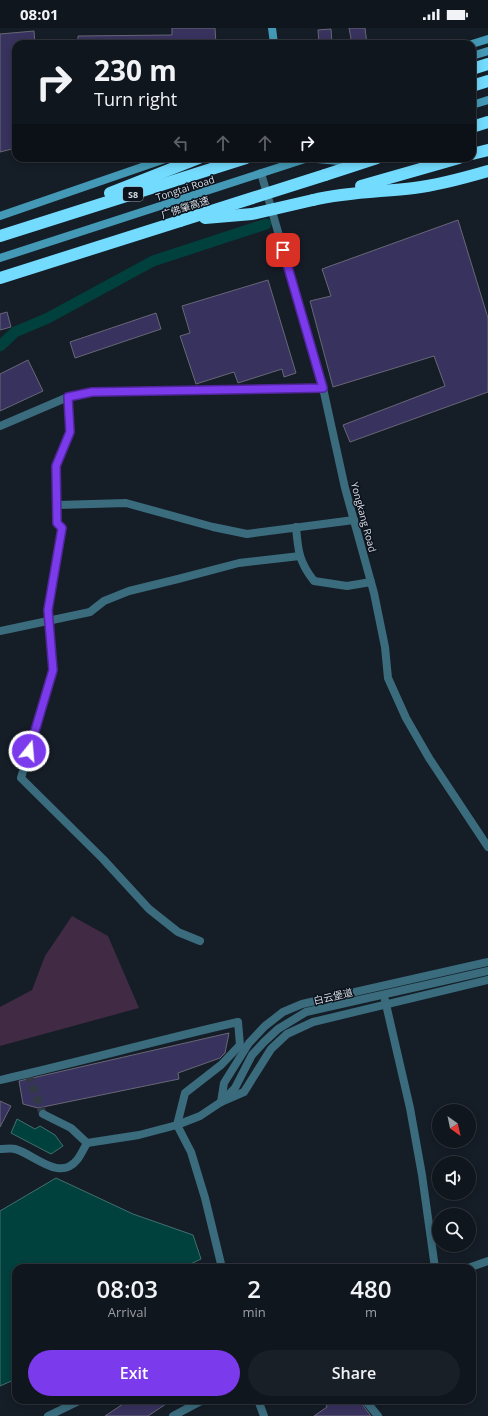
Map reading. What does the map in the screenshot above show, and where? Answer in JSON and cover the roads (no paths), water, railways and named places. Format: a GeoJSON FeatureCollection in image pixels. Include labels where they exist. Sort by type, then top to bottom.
{"type":"FeatureCollection","features":[{"type":"Feature","properties":{"kind":"highway"},"geometry":{"type":"LineString","coordinates":[[476,68],[488,64]]}},
{"type":"Feature","properties":{"kind":"highway"},"geometry":{"type":"LineString","coordinates":[[476,85],[488,81]]}},
{"type":"Feature","properties":{"kind":"highway"},"geometry":{"type":"LineString","coordinates":[[476,126],[488,122]]}},
{"type":"Feature","properties":{"kind":"highway"},"geometry":{"type":"LineString","coordinates":[[476,153],[488,150]]}},
{"type":"Feature","properties":{"kind":"highway"},"geometry":{"type":"LineString","coordinates":[[20,230],[189,162]]}},
{"type":"Feature","properties":{"kind":"highway","name":"S8"},"geometry":{"type":"LineString","coordinates":[[0,236],[233,162]]}},
{"type":"Feature","properties":{"kind":"highway","name":"广佛肇高速"},"geometry":{"type":"LineString","coordinates":[[0,278],[364,162]]}},
{"type":"Feature","properties":{"kind":"highway"},"geometry":{"type":"LineString","coordinates":[[313,200],[445,162]]}},
{"type":"Feature","properties":{"kind":"highway"},"geometry":{"type":"LineString","coordinates":[[180,221],[252,214],[352,192],[428,186],[488,171]]}},
{"type":"Feature","properties":{"kind":"main road"},"geometry":{"type":"LineString","coordinates":[[272,28],[274,40]]}},
{"type":"Feature","properties":{"kind":"main road"},"geometry":{"type":"LineString","coordinates":[[476,42],[488,38]]}},
{"type":"Feature","properties":{"kind":"main road"},"geometry":{"type":"LineString","coordinates":[[476,55],[488,52]]}},
{"type":"Feature","properties":{"kind":"main road"},"geometry":{"type":"LineString","coordinates":[[476,104],[488,100]]}},
{"type":"Feature","properties":{"kind":"main road"},"geometry":{"type":"LineString","coordinates":[[476,106],[488,106]]}},
{"type":"Feature","properties":{"kind":"main road"},"geometry":{"type":"LineString","coordinates":[[0,216],[156,162]]}},
{"type":"Feature","properties":{"kind":"main road","name":"Tongtai Road"},"geometry":{"type":"LineString","coordinates":[[0,258],[295,162]]}},
{"type":"Feature","properties":{"kind":"street","name":"Yongkang Road"},"geometry":{"type":"LineString","coordinates":[[261,173],[323,388],[354,520],[371,582],[385,647],[388,678],[406,718],[429,758],[488,846]]}},
{"type":"Feature","properties":{"kind":"street"},"geometry":{"type":"LineString","coordinates":[[0,426],[68,397],[92,392],[323,388]]}},
{"type":"Feature","properties":{"kind":"street"},"geometry":{"type":"LineString","coordinates":[[68,397],[70,432],[56,466],[57,523],[62,528],[48,620],[53,670],[21,778],[103,860],[149,909],[178,932],[200,941]]}},
{"type":"Feature","properties":{"kind":"street"},"geometry":{"type":"LineString","coordinates":[[57,505],[126,503],[213,527],[247,534],[354,520]]}},
{"type":"Feature","properties":{"kind":"street"},"geometry":{"type":"LineString","coordinates":[[296,527],[303,567],[314,581],[347,586],[371,582]]}},
{"type":"Feature","properties":{"kind":"street"},"geometry":{"type":"LineString","coordinates":[[0,631],[90,612],[104,601],[143,588],[239,564],[300,556]]}},
{"type":"Feature","properties":{"kind":"street"},"geometry":{"type":"LineString","coordinates":[[221,1102],[224,1083],[249,1043],[265,1026],[283,1012],[302,1004],[488,962]]}},
{"type":"Feature","properties":{"kind":"street","name":"白云堡道"},"geometry":{"type":"LineString","coordinates":[[221,1102],[235,1088],[252,1055],[264,1042],[278,1029],[306,1012],[488,971]]}},
{"type":"Feature","properties":{"kind":"street"},"geometry":{"type":"LineString","coordinates":[[86,1143],[132,1136],[177,1125],[200,1116],[221,1102],[244,1092],[271,1050],[287,1034],[313,1022],[488,980]]}},
{"type":"Feature","properties":{"kind":"street"},"geometry":{"type":"LineString","coordinates":[[382,986],[410,1108],[422,1175],[434,1264]]}},
{"type":"Feature","properties":{"kind":"street"},"geometry":{"type":"LineString","coordinates":[[0,1080],[60,1067],[149,1042],[238,1022],[240,1045],[221,1065],[185,1092],[177,1125],[191,1152],[205,1198],[221,1264]]}},
{"type":"Feature","properties":{"kind":"street"},"geometry":{"type":"LineString","coordinates":[[44,1114],[71,1128],[86,1143]]}},
{"type":"Feature","properties":{"kind":"street"},"geometry":{"type":"LineString","coordinates":[[0,1149],[15,1148],[46,1165],[59,1168],[70,1166],[77,1160],[86,1143]]}},
{"type":"Feature","properties":{"kind":"street"},"geometry":{"type":"LineString","coordinates":[[476,1265],[488,1261]]}},
{"type":"Feature","properties":{"kind":"street"},"geometry":{"type":"LineString","coordinates":[[48,1416],[73,1404]]}},
{"type":"Feature","properties":{"kind":"street"},"geometry":{"type":"LineString","coordinates":[[173,1416],[196,1404]]}},
{"type":"Feature","properties":{"kind":"street"},"geometry":{"type":"LineString","coordinates":[[260,1404],[264,1416]]}},
{"type":"Feature","properties":{"kind":"street"},"geometry":{"type":"LineString","coordinates":[[368,1404],[378,1416]]}},
{"type":"Feature","properties":{"kind":"waterway"},"geometry":{"type":"LineString","coordinates":[[0,346],[15,332],[48,318],[153,261],[266,224]]}},
{"type":"Feature","properties":{"kind":"tunnel"},"geometry":{"type":"LineString","coordinates":[[28,1074],[43,1114]]}}]}
